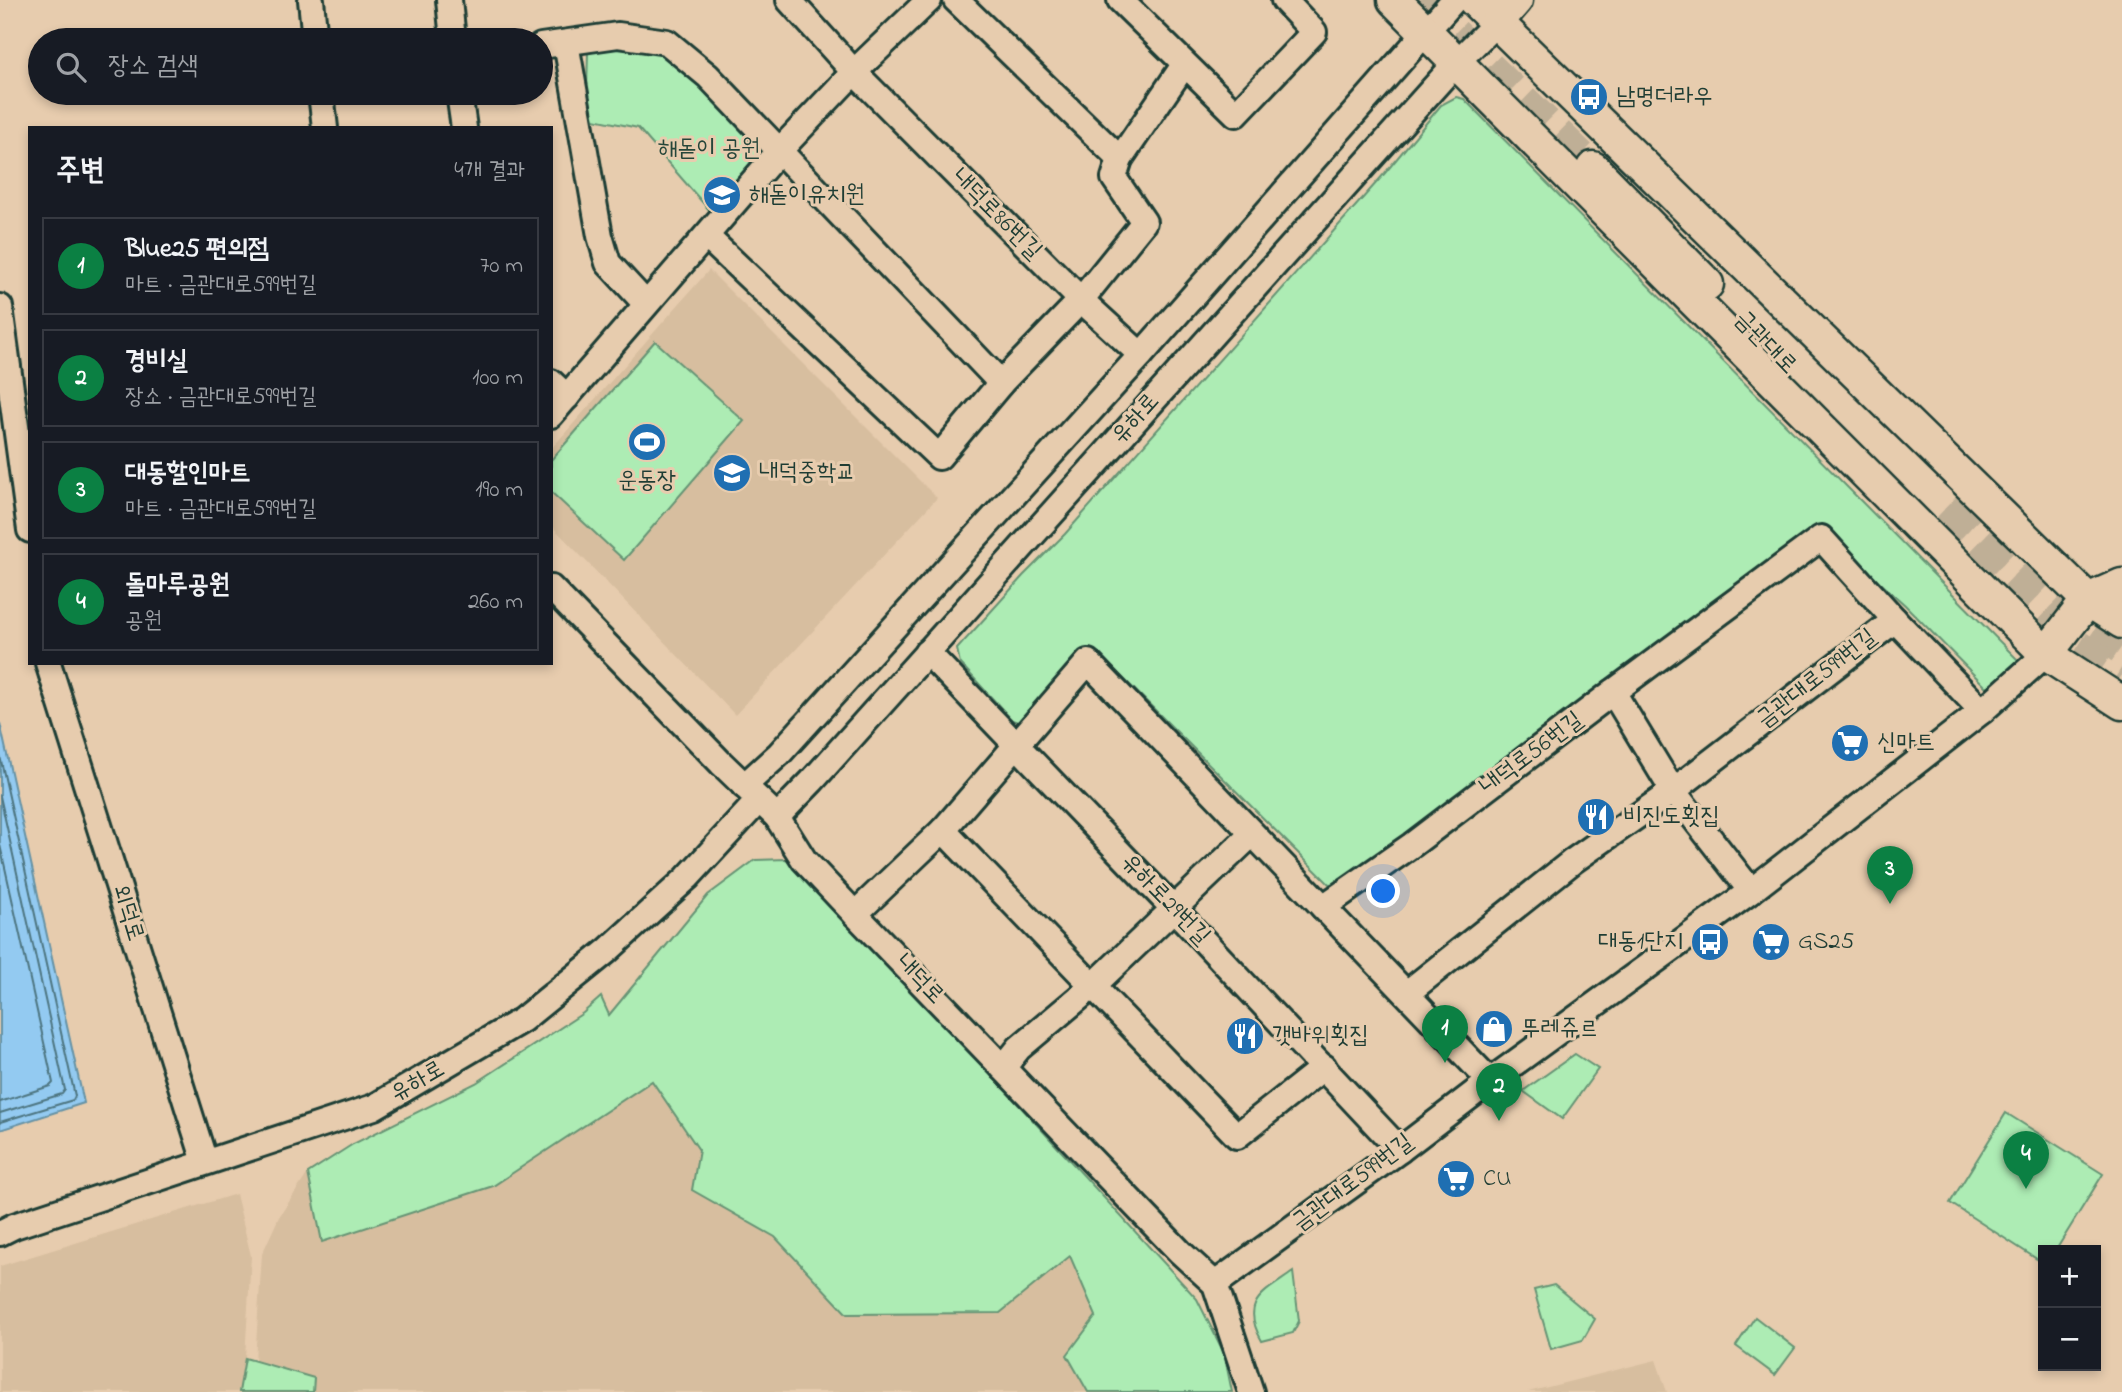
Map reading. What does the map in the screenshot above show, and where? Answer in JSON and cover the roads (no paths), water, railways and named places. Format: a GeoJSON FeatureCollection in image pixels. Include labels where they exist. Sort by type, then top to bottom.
{"type":"FeatureCollection","features":[{"type":"Feature","properties":{"kind":"main road"},"geometry":{"type":"LineString","coordinates":[[1394,0],[2046,654],[2122,703]]}},
{"type":"Feature","properties":{"kind":"main road"},"geometry":{"type":"LineString","coordinates":[[1474,0],[1507,11],[2088,600],[2122,622]]}},
{"type":"Feature","properties":{"kind":"main road","name":"금관대로"},"geometry":{"type":"LineString","coordinates":[[1599,162],[1946,508]]}},
{"type":"Feature","properties":{"kind":"main road"},"geometry":{"type":"LineString","coordinates":[[2046,654],[2088,600],[2122,585]]}},
{"type":"Feature","properties":{"kind":"street"},"geometry":{"type":"LineString","coordinates":[[311,0],[314,28]]}},
{"type":"Feature","properties":{"kind":"street"},"geometry":{"type":"LineString","coordinates":[[449,0],[452,28]]}},
{"type":"Feature","properties":{"kind":"street","name":"내덕로86번길"},"geometry":{"type":"LineString","coordinates":[[789,0],[855,72],[1081,300],[1140,355]]}},
{"type":"Feature","properties":{"kind":"street"},"geometry":{"type":"LineString","coordinates":[[556,398],[646,304],[780,150],[929,0]]}},
{"type":"Feature","properties":{"kind":"street"},"geometry":{"type":"LineString","coordinates":[[957,0],[1120,159]]}},
{"type":"Feature","properties":{"kind":"street"},"geometry":{"type":"LineString","coordinates":[[1120,0],[1236,114],[1314,32],[1284,0]]}},
{"type":"Feature","properties":{"kind":"street","name":"유하로"},"geometry":{"type":"LineString","coordinates":[[0,1233],[374,1107],[522,1020],[607,951],[687,878],[779,754],[1140,355],[1454,0]]}},
{"type":"Feature","properties":{"kind":"street","name":"유하로"},"geometry":{"type":"LineString","coordinates":[[777,817],[1456,64],[1507,11]]}},
{"type":"Feature","properties":{"kind":"street"},"geometry":{"type":"LineString","coordinates":[[553,45],[618,35],[667,42],[708,76],[1001,383]]}},
{"type":"Feature","properties":{"kind":"street"},"geometry":{"type":"LineString","coordinates":[[566,43],[600,236],[608,262],[646,304]]}},
{"type":"Feature","properties":{"kind":"street"},"geometry":{"type":"LineString","coordinates":[[706,237],[939,457],[1001,383],[1081,300],[1144,222],[1114,178],[1120,159],[1184,65]]}},
{"type":"Feature","properties":{"kind":"street"},"geometry":{"type":"LineString","coordinates":[[322,105],[325,126]]}},
{"type":"Feature","properties":{"kind":"street"},"geometry":{"type":"LineString","coordinates":[[461,105],[464,126]]}},
{"type":"Feature","properties":{"kind":"street"},"geometry":{"type":"LineString","coordinates":[[0,307],[28,515]]}},
{"type":"Feature","properties":{"kind":"street","name":"내덕로56번길"},"geometry":{"type":"LineString","coordinates":[[1323,907],[1412,845],[1821,538],[1895,620]]}},
{"type":"Feature","properties":{"kind":"street","name":"내덕로"},"geometry":{"type":"LineString","coordinates":[[553,590],[777,817],[804,860],[1180,1252],[1215,1284],[1251,1392]]}},
{"type":"Feature","properties":{"kind":"street","name":"금관대로599번길"},"geometry":{"type":"LineString","coordinates":[[1407,993],[1573,861],[1673,790],[1895,620],[1982,711]]}},
{"type":"Feature","properties":{"kind":"street","name":"유하로29번길"},"geometry":{"type":"LineString","coordinates":[[927,652],[1400,1150]]}},
{"type":"Feature","properties":{"kind":"street","name":"금관대로599번길"},"geometry":{"type":"LineString","coordinates":[[1215,1284],[1751,891],[1982,711],[2046,654]]}},
{"type":"Feature","properties":{"kind":"street"},"geometry":{"type":"LineString","coordinates":[[855,914],[943,830],[1088,662],[1490,1081]]}},
{"type":"Feature","properties":{"kind":"street","name":"외덕로"},"geometry":{"type":"LineString","coordinates":[[49,665],[205,1162]]}},
{"type":"Feature","properties":{"kind":"street"},"geometry":{"type":"LineString","coordinates":[[1613,692],[1673,790],[1751,891]]}},
{"type":"Feature","properties":{"kind":"street"},"geometry":{"type":"LineString","coordinates":[[943,830],[1237,1136],[1324,1067]]}},
{"type":"Feature","properties":{"kind":"street"},"geometry":{"type":"LineString","coordinates":[[1003,1068],[1019,1048],[1094,985],[1252,834]]}},
{"type":"Feature","properties":{"kind":"water"},"geometry":{"type":"Polygon","coordinates":[[[0,723],[84,1103],[0,1130],[0,723]]]}},
{"type":"Feature","properties":{"kind":"tunnel"},"geometry":{"type":"LineString","coordinates":[[1420,0],[1593,168]]}},
{"type":"Feature","properties":{"kind":"tunnel"},"geometry":{"type":"LineString","coordinates":[[1955,498],[2087,625],[2122,649]]}},
{"type":"Feature","properties":{"kind":"tunnel"},"geometry":{"type":"LineString","coordinates":[[1936,518],[2056,632],[2122,675]]}},
{"type":"Feature","properties":{"kind":"place","name":"남명더라우"},"geometry":{"type":"Point","coordinates":[1589,97]}},
{"type":"Feature","properties":{"kind":"place","name":"해돋이유치원"},"geometry":{"type":"Point","coordinates":[722,195]}},
{"type":"Feature","properties":{"kind":"place","name":"운동장"},"geometry":{"type":"Point","coordinates":[647,442]}},
{"type":"Feature","properties":{"kind":"place","name":"내덕중학교"},"geometry":{"type":"Point","coordinates":[732,473]}},
{"type":"Feature","properties":{"kind":"place","name":"신마트"},"geometry":{"type":"Point","coordinates":[1850,743]}},
{"type":"Feature","properties":{"kind":"place","name":"비진도횟집"},"geometry":{"type":"Point","coordinates":[1596,817]}},
{"type":"Feature","properties":{"kind":"place","name":"대동할인마트"},"geometry":{"type":"Point","coordinates":[1890,904]}},
{"type":"Feature","properties":{"kind":"place","name":"대동1단지"},"geometry":{"type":"Point","coordinates":[1710,942]}},
{"type":"Feature","properties":{"kind":"place","name":"GS25"},"geometry":{"type":"Point","coordinates":[1771,942]}},
{"type":"Feature","properties":{"kind":"place","name":"뚜레쥬르"},"geometry":{"type":"Point","coordinates":[1494,1029]}},
{"type":"Feature","properties":{"kind":"place","name":"갯바위횟집"},"geometry":{"type":"Point","coordinates":[1245,1036]}},
{"type":"Feature","properties":{"kind":"place","name":"Blue25 편의점"},"geometry":{"type":"Point","coordinates":[1445,1063]}},
{"type":"Feature","properties":{"kind":"place","name":"경비실"},"geometry":{"type":"Point","coordinates":[1499,1121]}},
{"type":"Feature","properties":{"kind":"place","name":"CU"},"geometry":{"type":"Point","coordinates":[1456,1179]}},
{"type":"Feature","properties":{"kind":"place","name":"돌마루공원"},"geometry":{"type":"Point","coordinates":[2026,1189]}},
{"type":"Feature","properties":{"kind":"park label","name":"해돋이 공원"},"geometry":{"type":"Point","coordinates":[709,149]}}]}
